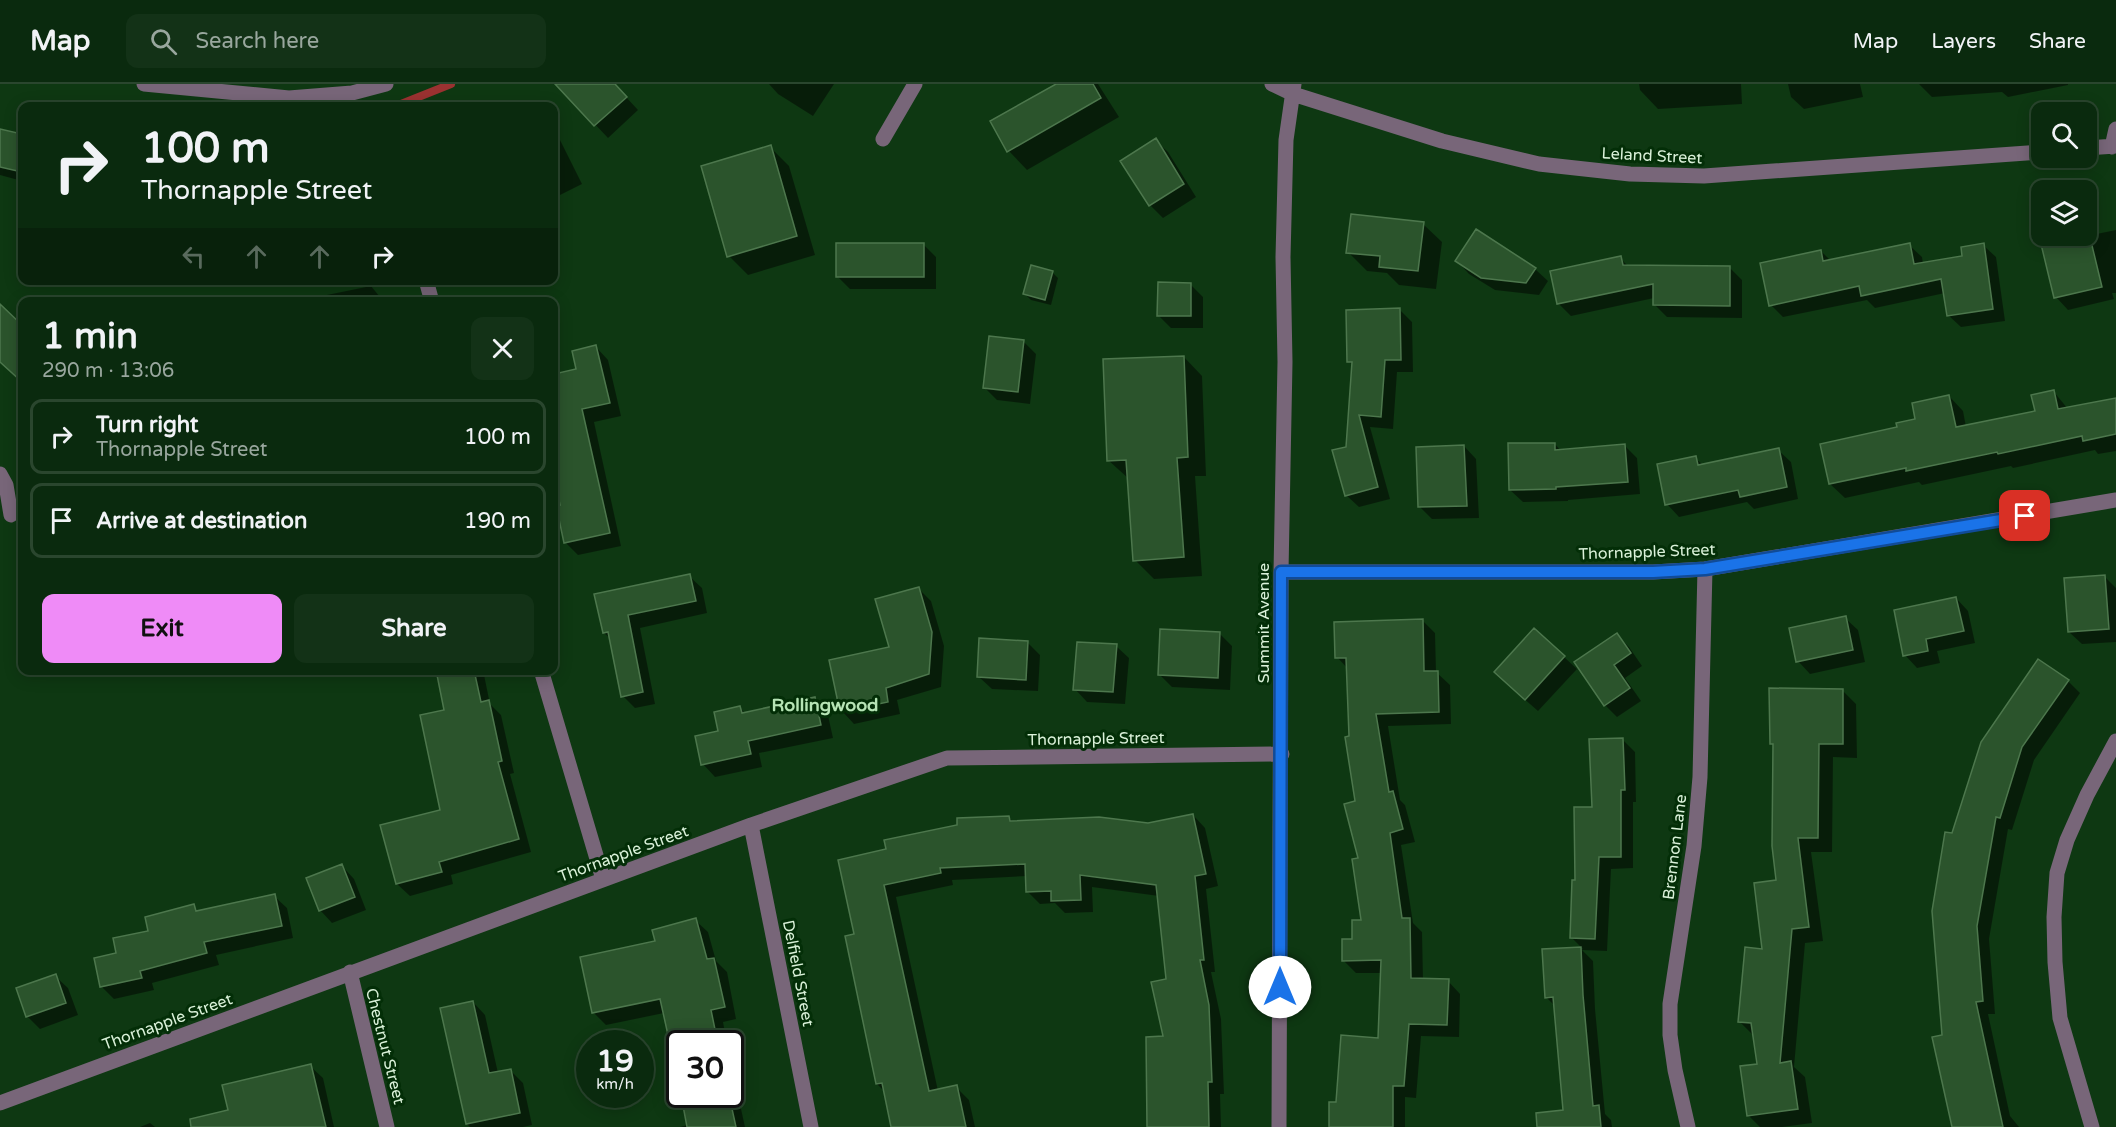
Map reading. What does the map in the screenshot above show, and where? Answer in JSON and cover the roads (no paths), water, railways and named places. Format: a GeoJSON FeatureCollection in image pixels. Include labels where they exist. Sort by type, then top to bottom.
{"type":"FeatureCollection","features":[{"type":"Feature","properties":{"kind":"street"},"geometry":{"type":"LineString","coordinates":[[144,84],[288,98],[352,93],[386,84]]}},
{"type":"Feature","properties":{"kind":"street"},"geometry":{"type":"LineString","coordinates":[[883,139],[915,84]]}},
{"type":"Feature","properties":{"kind":"street","name":"Leland Street"},"geometry":{"type":"LineString","coordinates":[[1272,84],[1293,89],[1442,141],[1539,164],[1630,174],[1704,176],[2031,153]]}},
{"type":"Feature","properties":{"kind":"street","name":"Summit Avenue"},"geometry":{"type":"LineString","coordinates":[[1279,1127],[1281,572],[1285,362],[1283,257],[1286,140],[1293,89]]}},
{"type":"Feature","properties":{"kind":"street"},"geometry":{"type":"LineString","coordinates":[[2097,147],[2114,146],[2116,129]]}},
{"type":"Feature","properties":{"kind":"street"},"geometry":{"type":"LineString","coordinates":[[0,474],[6,485],[10,515]]}},
{"type":"Feature","properties":{"kind":"street","name":"Thornapple Street"},"geometry":{"type":"LineString","coordinates":[[1281,572],[1653,572],[1705,569],[2116,500]]}},
{"type":"Feature","properties":{"kind":"street","name":"Brennon Lane"},"geometry":{"type":"LineString","coordinates":[[1688,1127],[1674,1070],[1670,1035],[1670,1004],[1694,846],[1700,777],[1705,569]]}},
{"type":"Feature","properties":{"kind":"street"},"geometry":{"type":"LineString","coordinates":[[542,675],[603,879]]}},
{"type":"Feature","properties":{"kind":"street"},"geometry":{"type":"LineString","coordinates":[[2092,1127],[2060,1018],[2054,917],[2057,873],[2067,840],[2092,785],[2116,741]]}},
{"type":"Feature","properties":{"kind":"street","name":"Thornapple Street"},"geometry":{"type":"LineString","coordinates":[[0,1103],[751,825],[947,758],[1282,754]]}},
{"type":"Feature","properties":{"kind":"street","name":"Delfield Street"},"geometry":{"type":"LineString","coordinates":[[751,825],[812,1127]]}},
{"type":"Feature","properties":{"kind":"street","name":"Chestnut Street"},"geometry":{"type":"LineString","coordinates":[[350,972],[387,1127]]}},
{"type":"Feature","properties":{"kind":"waterway"},"geometry":{"type":"LineString","coordinates":[[406,102],[451,84]]}},
{"type":"Feature","properties":{"kind":"district","name":"Rollingwood"},"geometry":{"type":"Point","coordinates":[825,705]}}]}
